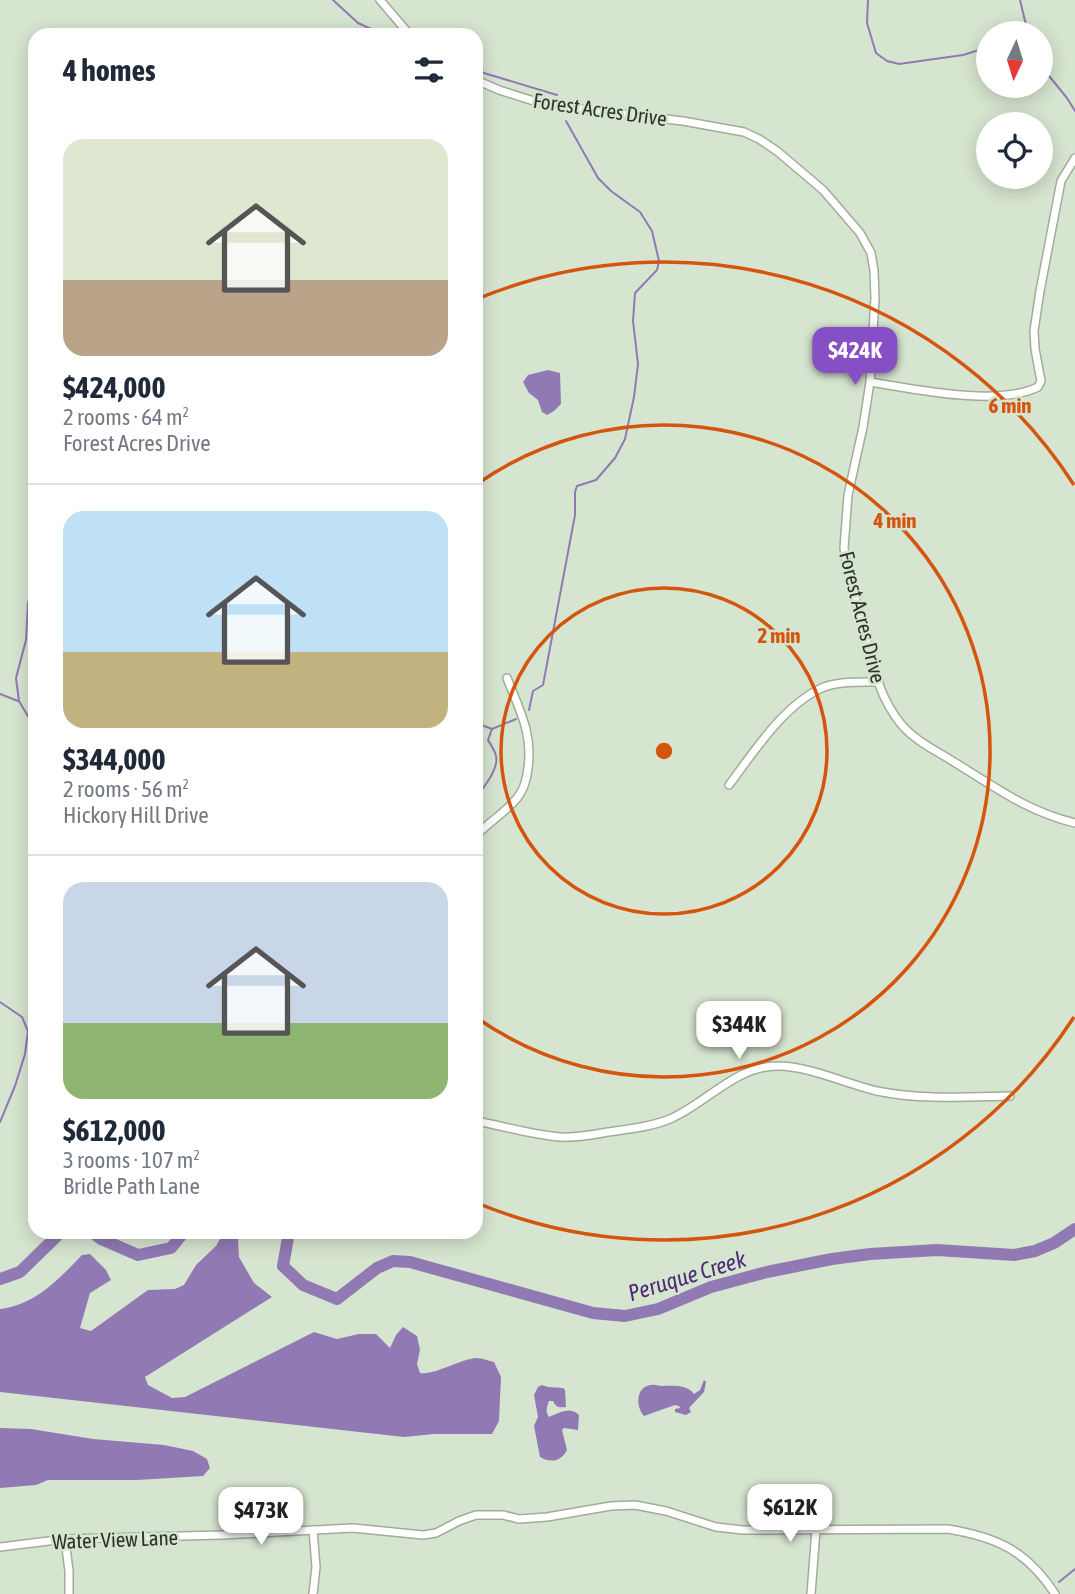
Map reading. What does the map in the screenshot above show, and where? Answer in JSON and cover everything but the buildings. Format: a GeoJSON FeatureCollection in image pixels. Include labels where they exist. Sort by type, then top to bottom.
{"type":"FeatureCollection","features":[{"type":"Feature","properties":{"kind":"street"},"geometry":{"type":"LineString","coordinates":[[380,0],[404,28]]}},
{"type":"Feature","properties":{"kind":"street","name":"Forest Acres Drive"},"geometry":{"type":"LineString","coordinates":[[483,83],[537,102],[744,132],[777,151],[823,190],[860,233],[871,253],[875,298],[870,383],[848,495],[844,548],[878,682],[886,701],[908,732],[1010,798],[1052,818],[1075,823]]}},
{"type":"Feature","properties":{"kind":"street"},"geometry":{"type":"LineString","coordinates":[[870,383],[965,395],[1012,395],[1027,393],[1038,387],[1041,381],[1034,331],[1040,291],[1061,181],[1075,158]]}},
{"type":"Feature","properties":{"kind":"street"},"geometry":{"type":"LineString","coordinates":[[483,830],[521,793],[530,757],[526,722],[507,678]]}},
{"type":"Feature","properties":{"kind":"street"},"geometry":{"type":"LineString","coordinates":[[729,785],[772,728],[806,697],[824,687],[845,682],[878,682]]}},
{"type":"Feature","properties":{"kind":"street"},"geometry":{"type":"LineString","coordinates":[[483,1122],[561,1137],[644,1127],[668,1120],[688,1110],[740,1076],[756,1069],[778,1066],[796,1068],[878,1091],[961,1098],[1010,1097]]}},
{"type":"Feature","properties":{"kind":"street","name":"Water View Lane"},"geometry":{"type":"LineString","coordinates":[[0,1547],[65,1539],[353,1528],[423,1535],[436,1533],[476,1515],[503,1515],[519,1519],[635,1505],[666,1511],[716,1527],[743,1530],[948,1529],[975,1533],[988,1537],[1032,1565],[1055,1594]]}},
{"type":"Feature","properties":{"kind":"street"},"geometry":{"type":"LineString","coordinates":[[313,1530],[316,1567],[313,1594]]}},
{"type":"Feature","properties":{"kind":"street"},"geometry":{"type":"LineString","coordinates":[[811,1594],[816,1530]]}},
{"type":"Feature","properties":{"kind":"street"},"geometry":{"type":"LineString","coordinates":[[65,1539],[69,1594]]}},
{"type":"Feature","properties":{"kind":"shaded area"},"geometry":{"type":"Polygon","coordinates":[[[548,370],[560,373],[561,404],[547,415],[542,412],[538,400],[529,393],[523,382],[528,375],[548,370]]]}},
{"type":"Feature","properties":{"kind":"shaded area"},"geometry":{"type":"Polygon","coordinates":[[[220,1239],[239,1239],[239,1257],[254,1283],[272,1297],[145,1377],[148,1385],[172,1398],[185,1397],[314,1332],[337,1339],[359,1334],[376,1334],[390,1348],[403,1327],[417,1336],[420,1350],[417,1364],[420,1373],[434,1372],[470,1359],[479,1358],[494,1362],[501,1377],[499,1421],[492,1434],[404,1437],[0,1392],[0,1309],[13,1307],[35,1296],[55,1282],[82,1255],[90,1254],[106,1270],[111,1280],[90,1293],[80,1328],[91,1331],[148,1290],[175,1289],[184,1285],[196,1265],[220,1239]]]}},
{"type":"Feature","properties":{"kind":"shaded area"},"geometry":{"type":"Polygon","coordinates":[[[704,1380],[704,1392],[686,1415],[675,1412],[675,1409],[680,1408],[675,1405],[644,1416],[641,1412],[638,1398],[642,1389],[654,1385],[680,1386],[694,1394],[700,1390],[704,1380]]]}},
{"type":"Feature","properties":{"kind":"shaded area"},"geometry":{"type":"Polygon","coordinates":[[[542,1385],[565,1390],[566,1407],[558,1407],[553,1401],[549,1401],[549,1417],[568,1411],[579,1415],[578,1430],[562,1430],[567,1450],[562,1457],[555,1460],[540,1457],[534,1426],[538,1417],[534,1395],[542,1385]]]}},
{"type":"Feature","properties":{"kind":"shaded area"},"geometry":{"type":"Polygon","coordinates":[[[0,1428],[31,1429],[93,1439],[164,1445],[193,1451],[207,1459],[210,1468],[203,1476],[137,1480],[48,1480],[36,1485],[0,1488],[0,1428]]]}},
{"type":"Feature","properties":{"kind":"waterway"},"geometry":{"type":"LineString","coordinates":[[333,0],[358,23],[369,28]]}},
{"type":"Feature","properties":{"kind":"waterway"},"geometry":{"type":"LineString","coordinates":[[868,0],[867,23],[876,53],[887,61],[899,64],[976,51]]}},
{"type":"Feature","properties":{"kind":"waterway"},"geometry":{"type":"LineString","coordinates":[[1020,0],[1025,21]]}},
{"type":"Feature","properties":{"kind":"waterway"},"geometry":{"type":"LineString","coordinates":[[483,72],[557,95]]}},
{"type":"Feature","properties":{"kind":"waterway"},"geometry":{"type":"LineString","coordinates":[[1054,82],[1075,111]]}},
{"type":"Feature","properties":{"kind":"waterway"},"geometry":{"type":"LineString","coordinates":[[529,710],[533,691],[543,685],[575,515],[577,486],[596,480],[615,458],[625,439],[638,364],[633,321],[635,293],[657,270],[659,261],[652,231],[640,212],[598,178],[566,121]]}},
{"type":"Feature","properties":{"kind":"waterway"},"geometry":{"type":"LineString","coordinates":[[28,603],[26,640],[16,678],[19,701],[28,716]]}},
{"type":"Feature","properties":{"kind":"waterway"},"geometry":{"type":"LineString","coordinates":[[0,694],[18,701]]}},
{"type":"Feature","properties":{"kind":"waterway"},"geometry":{"type":"LineString","coordinates":[[483,726],[492,729],[516,719]]}},
{"type":"Feature","properties":{"kind":"waterway"},"geometry":{"type":"LineString","coordinates":[[483,788],[496,761],[488,740],[492,729]]}},
{"type":"Feature","properties":{"kind":"waterway"},"geometry":{"type":"LineString","coordinates":[[0,1002],[22,1017],[28,1031],[25,1054],[0,1122]]}},
{"type":"Feature","properties":{"kind":"waterway","name":"Peruque Creek"},"geometry":{"type":"LineString","coordinates":[[288,1239],[283,1266],[303,1285],[337,1299],[377,1268],[393,1261],[410,1262],[593,1313],[625,1316],[658,1309],[711,1287],[832,1259],[937,1250],[1014,1255],[1035,1251],[1054,1243],[1075,1229]]}},
{"type":"Feature","properties":{"kind":"waterway","name":"Peruque Creek"},"geometry":{"type":"LineString","coordinates":[[0,1279],[20,1272],[54,1239]]}},
{"type":"Feature","properties":{"kind":"waterway","name":"Peruque Creek"},"geometry":{"type":"LineString","coordinates":[[101,1239],[138,1255],[171,1248],[178,1239]]}},
{"type":"Feature","properties":{"kind":"waterway"},"geometry":{"type":"LineString","coordinates":[[1059,1582],[1075,1569]]}}]}
